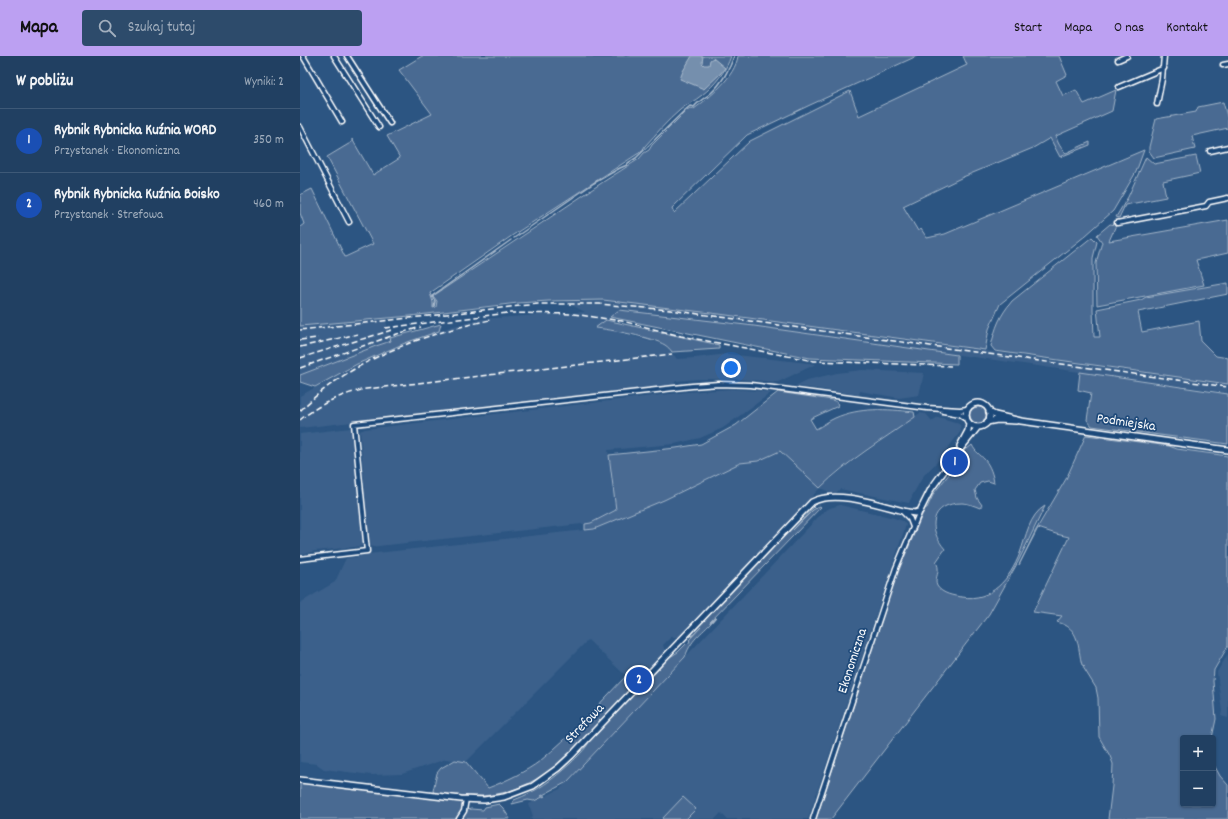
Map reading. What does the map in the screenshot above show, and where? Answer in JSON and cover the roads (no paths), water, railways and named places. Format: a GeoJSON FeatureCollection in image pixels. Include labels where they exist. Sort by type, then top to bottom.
{"type":"FeatureCollection","features":[{"type":"Feature","properties":{"kind":"street"},"geometry":{"type":"LineString","coordinates":[[303,56],[342,122]]}},
{"type":"Feature","properties":{"kind":"street"},"geometry":{"type":"LineString","coordinates":[[334,56],[379,127]]}},
{"type":"Feature","properties":{"kind":"street"},"geometry":{"type":"LineString","coordinates":[[347,56],[390,123]]}},
{"type":"Feature","properties":{"kind":"street"},"geometry":{"type":"LineString","coordinates":[[1118,60],[1127,56]]}},
{"type":"Feature","properties":{"kind":"street"},"geometry":{"type":"LineString","coordinates":[[1157,104],[1164,68],[1164,56]]}},
{"type":"Feature","properties":{"kind":"street"},"geometry":{"type":"LineString","coordinates":[[1119,87],[1164,68]]}},
{"type":"Feature","properties":{"kind":"street"},"geometry":{"type":"LineString","coordinates":[[300,127],[349,222]]}},
{"type":"Feature","properties":{"kind":"street"},"geometry":{"type":"LineString","coordinates":[[1210,151],[1228,147]]}},
{"type":"Feature","properties":{"kind":"street"},"geometry":{"type":"LineString","coordinates":[[1117,223],[1206,206],[1209,202],[1228,198]]}},
{"type":"Feature","properties":{"kind":"street"},"geometry":{"type":"LineString","coordinates":[[300,559],[367,551],[354,424],[715,384],[768,386],[938,409],[960,414],[973,426],[978,427],[987,422],[989,417],[989,412],[986,406],[980,403],[973,404],[967,409],[938,409]]}},
{"type":"Feature","properties":{"kind":"street"},"geometry":{"type":"LineString","coordinates":[[967,409],[967,421]]}},
{"type":"Feature","properties":{"kind":"street","name":"Podmiejska"},"geometry":{"type":"LineString","coordinates":[[989,412],[995,415],[1021,421],[1228,450]]}},
{"type":"Feature","properties":{"kind":"street","name":"Podmiejska"},"geometry":{"type":"LineString","coordinates":[[987,422],[997,420],[1009,422],[1021,421]]}},
{"type":"Feature","properties":{"kind":"street","name":"Ekonomiczna"},"geometry":{"type":"LineString","coordinates":[[957,453],[968,432],[967,421]]}},
{"type":"Feature","properties":{"kind":"street","name":"Ekonomiczna"},"geometry":{"type":"LineString","coordinates":[[813,819],[896,568],[931,489],[978,427]]}},
{"type":"Feature","properties":{"kind":"street","name":"Strefowa"},"geometry":{"type":"LineString","coordinates":[[300,780],[466,799],[494,799],[533,786],[558,768],[812,502],[825,498],[845,497],[902,511]]}},
{"type":"Feature","properties":{"kind":"street"},"geometry":{"type":"LineString","coordinates":[[902,511],[913,513],[920,511]]}},
{"type":"Feature","properties":{"kind":"street"},"geometry":{"type":"LineString","coordinates":[[902,511],[910,519],[913,528]]}},
{"type":"Feature","properties":{"kind":"street"},"geometry":{"type":"LineString","coordinates":[[459,819],[464,811],[466,799]]}},
{"type":"Feature","properties":{"kind":"waterway"},"geometry":{"type":"LineString","coordinates":[[514,238],[594,183],[627,165],[636,158],[684,111],[690,106],[694,107],[715,89],[725,76],[734,56]]}},
{"type":"Feature","properties":{"kind":"waterway"},"geometry":{"type":"LineString","coordinates":[[434,307],[435,301],[432,296],[511,240]]}},
{"type":"Feature","properties":{"kind":"railway"},"geometry":{"type":"LineString","coordinates":[[300,330],[538,304],[600,304],[670,310],[1228,387]]}},
{"type":"Feature","properties":{"kind":"railway"},"geometry":{"type":"LineString","coordinates":[[385,328],[508,313],[573,314],[622,321],[681,336],[814,361],[951,366]]}},
{"type":"Feature","properties":{"kind":"railway"},"geometry":{"type":"LineString","coordinates":[[300,411],[319,393],[341,378],[388,352],[439,333],[490,320]]}},
{"type":"Feature","properties":{"kind":"railway"},"geometry":{"type":"LineString","coordinates":[[300,368],[421,327]]}},
{"type":"Feature","properties":{"kind":"railway"},"geometry":{"type":"LineString","coordinates":[[300,358],[392,330]]}},
{"type":"Feature","properties":{"kind":"railway"},"geometry":{"type":"LineString","coordinates":[[300,347],[358,334]]}},
{"type":"Feature","properties":{"kind":"railway"},"geometry":{"type":"LineString","coordinates":[[300,340],[318,338]]}},
{"type":"Feature","properties":{"kind":"railway"},"geometry":{"type":"LineString","coordinates":[[300,420],[307,414],[331,400],[366,389],[672,354]]}},
{"type":"Feature","properties":{"kind":"place","name":"Rybnik Rybnicka Kuźnia WORD"},"geometry":{"type":"Point","coordinates":[955,462]}},
{"type":"Feature","properties":{"kind":"place","name":"Rybnik Rybnicka Kuźnia Boisko"},"geometry":{"type":"Point","coordinates":[639,680]}}]}
